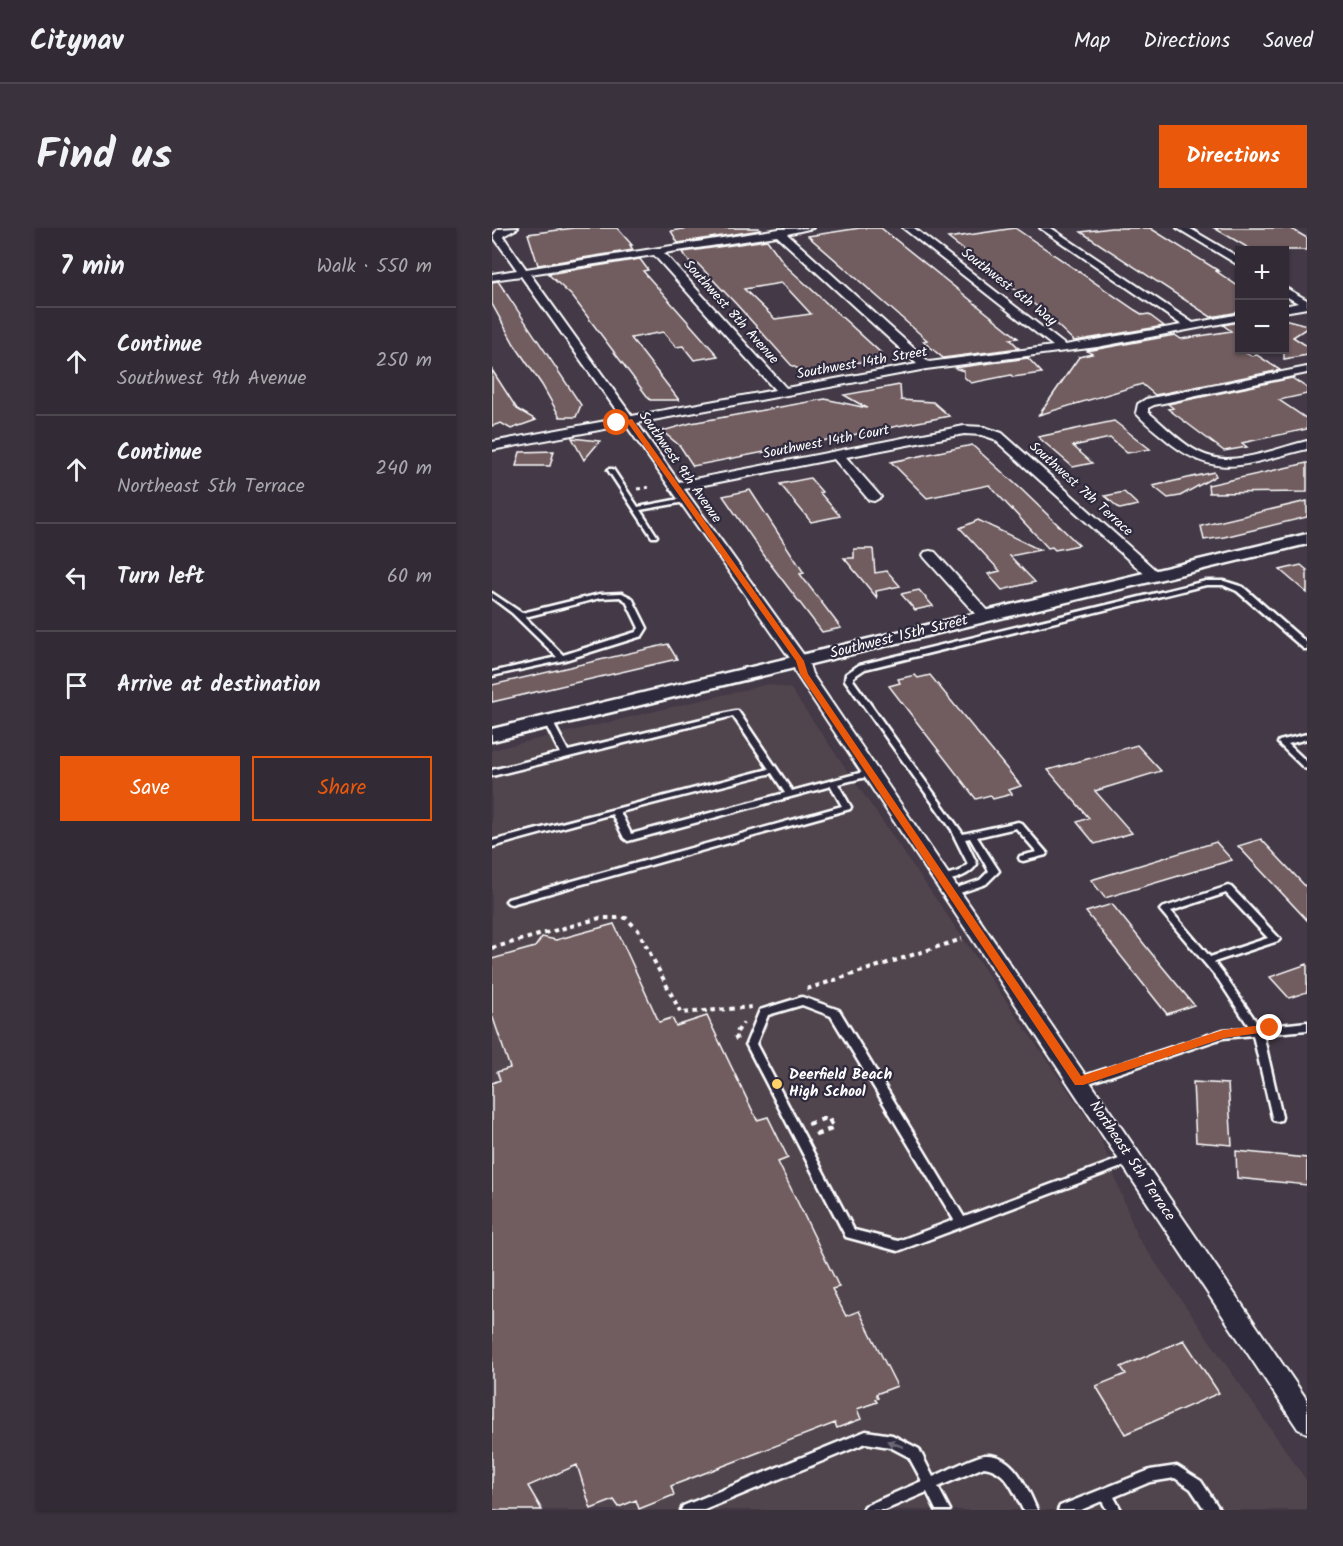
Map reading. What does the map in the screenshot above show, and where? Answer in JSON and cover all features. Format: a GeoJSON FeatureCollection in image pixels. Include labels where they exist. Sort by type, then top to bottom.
{"type":"FeatureCollection","features":[{"type":"Feature","properties":{"kind":"street"},"geometry":{"type":"LineString","coordinates":[[492,277],[808,228]]}},
{"type":"Feature","properties":{"kind":"street","name":"Southwest 6th Way"},"geometry":{"type":"LineString","coordinates":[[908,228],[1064,349]]}},
{"type":"Feature","properties":{"kind":"street"},"geometry":{"type":"LineString","coordinates":[[1047,229],[1062,228]]}},
{"type":"Feature","properties":{"kind":"street"},"geometry":{"type":"LineString","coordinates":[[1182,228],[1235,260]]}},
{"type":"Feature","properties":{"kind":"street"},"geometry":{"type":"LineString","coordinates":[[1047,229],[1191,326]]}},
{"type":"Feature","properties":{"kind":"street","name":"Southwest 9th Avenue"},"geometry":{"type":"LineString","coordinates":[[507,230],[498,236],[800,661]]}},
{"type":"Feature","properties":{"kind":"street"},"geometry":{"type":"LineString","coordinates":[[779,232],[926,366]]}},
{"type":"Feature","properties":{"kind":"street","name":"Southwest 8th Avenue"},"geometry":{"type":"LineString","coordinates":[[657,252],[783,392]]}},
{"type":"Feature","properties":{"kind":"street"},"geometry":{"type":"LineString","coordinates":[[1289,293],[1307,305]]}},
{"type":"Feature","properties":{"kind":"street"},"geometry":{"type":"LineString","coordinates":[[1289,308],[1307,305]]}},
{"type":"Feature","properties":{"kind":"street","name":"Southwest 14th Street"},"geometry":{"type":"LineString","coordinates":[[492,446],[926,366],[1032,351],[1064,349],[1235,318]]}},
{"type":"Feature","properties":{"kind":"street"},"geometry":{"type":"LineString","coordinates":[[1307,370],[1150,402],[1142,407],[1142,413],[1194,454],[1209,461],[1231,462],[1307,445]]}},
{"type":"Feature","properties":{"kind":"street","name":"Southwest 14th Court"},"geometry":{"type":"LineString","coordinates":[[680,494],[837,455],[964,430],[984,431]]}},
{"type":"Feature","properties":{"kind":"street","name":"Southwest 7th Terrace"},"geometry":{"type":"LineString","coordinates":[[984,431],[998,436],[1154,575]]}},
{"type":"Feature","properties":{"kind":"street"},"geometry":{"type":"LineString","coordinates":[[837,455],[874,497]]}},
{"type":"Feature","properties":{"kind":"street","name":"Southwest 15th Street"},"geometry":{"type":"LineString","coordinates":[[492,735],[1307,539]]}},
{"type":"Feature","properties":{"kind":"street"},"geometry":{"type":"LineString","coordinates":[[930,555],[985,616]]}},
{"type":"Feature","properties":{"kind":"street","name":"Northeast 5th Terrace"},"geometry":{"type":"LineString","coordinates":[[800,661],[804,674],[1307,1420]]}},
{"type":"Feature","properties":{"kind":"lane"},"geometry":{"type":"LineString","coordinates":[[611,470],[654,536]]}},
{"type":"Feature","properties":{"kind":"lane"},"geometry":{"type":"LineString","coordinates":[[634,507],[680,494]]}},
{"type":"Feature","properties":{"kind":"lane"},"geometry":{"type":"LineString","coordinates":[[946,886],[970,870],[973,864],[956,829],[849,680],[849,676],[855,672],[862,668],[1206,583],[1224,583],[1240,589],[1307,647]]}},
{"type":"Feature","properties":{"kind":"lane"},"geometry":{"type":"LineString","coordinates":[[492,595],[520,616],[562,657]]}},
{"type":"Feature","properties":{"kind":"lane"},"geometry":{"type":"LineString","coordinates":[[492,674],[562,657],[639,634],[643,628],[629,600],[622,595],[600,596],[520,616]]}},
{"type":"Feature","properties":{"kind":"lane"},"geometry":{"type":"LineString","coordinates":[[492,773],[735,713],[790,794]]}},
{"type":"Feature","properties":{"kind":"lane"},"geometry":{"type":"LineString","coordinates":[[548,721],[564,754]]}},
{"type":"Feature","properties":{"kind":"lane"},"geometry":{"type":"LineString","coordinates":[[1307,736],[1282,743],[1307,766]]}},
{"type":"Feature","properties":{"kind":"lane"},"geometry":{"type":"LineString","coordinates":[[492,844],[774,770]]}},
{"type":"Feature","properties":{"kind":"lane"},"geometry":{"type":"LineString","coordinates":[[615,811],[628,838],[871,773]]}},
{"type":"Feature","properties":{"kind":"lane"},"geometry":{"type":"LineString","coordinates":[[511,901],[847,807],[833,783]]}},
{"type":"Feature","properties":{"kind":"lane"},"geometry":{"type":"LineString","coordinates":[[959,838],[1018,825],[1043,852],[1023,858]]}},
{"type":"Feature","properties":{"kind":"lane"},"geometry":{"type":"LineString","coordinates":[[946,886],[983,882],[994,871],[972,835]]}},
{"type":"Feature","properties":{"kind":"lane"},"geometry":{"type":"LineString","coordinates":[[1208,961],[1275,939],[1228,889],[1165,910],[1221,977],[1257,1030],[1277,1117]]}},
{"type":"Feature","properties":{"kind":"lane"},"geometry":{"type":"LineString","coordinates":[[961,1222],[835,1013],[802,1001],[764,1013],[751,1044],[850,1234],[898,1245],[961,1222],[1131,1159]]}},
{"type":"Feature","properties":{"kind":"lane"},"geometry":{"type":"LineString","coordinates":[[1079,1082],[1223,1034],[1307,1026]]}},
{"type":"Feature","properties":{"kind":"lane"},"geometry":{"type":"LineString","coordinates":[[688,1510],[866,1437],[892,1441],[915,1453],[943,1510]]}},
{"type":"Feature","properties":{"kind":"lane"},"geometry":{"type":"LineString","coordinates":[[872,1510],[984,1461],[995,1461],[1010,1472],[1030,1510]]}},
{"type":"Feature","properties":{"kind":"lane"},"geometry":{"type":"LineString","coordinates":[[1065,1510],[1150,1476],[1178,1472],[1196,1485],[1212,1510]]}},
{"type":"Feature","properties":{"kind":"lane"},"geometry":{"type":"LineString","coordinates":[[1105,1494],[1114,1510]]}},
{"type":"Feature","properties":{"kind":"path"},"geometry":{"type":"LineString","coordinates":[[492,948],[600,918],[626,918],[638,930],[681,1013],[763,1004]]}},
{"type":"Feature","properties":{"kind":"path"},"geometry":{"type":"LineString","coordinates":[[805,990],[962,939]]}},
{"type":"Feature","properties":{"kind":"shaded area","name":"Deerfield Beach High School"},"geometry":{"type":"Polygon","coordinates":[[[769,684],[791,689],[1100,1137],[1137,1236],[1307,1481],[1307,1510],[492,1510],[492,750],[769,684]]]}},
{"type":"Feature","properties":{"kind":"building"},"geometry":{"type":"Polygon","coordinates":[[[574,228],[617,228],[632,245],[630,245],[633,250],[538,265],[528,234],[574,228]]]}},
{"type":"Feature","properties":{"kind":"building"},"geometry":{"type":"Polygon","coordinates":[[[689,228],[759,228],[760,230],[678,243],[671,231],[689,228]]]}},
{"type":"Feature","properties":{"kind":"building"},"geometry":{"type":"Polygon","coordinates":[[[860,228],[881,228],[1018,338],[1010,339],[1019,348],[943,358],[923,341],[927,340],[808,236],[860,228]]]}},
{"type":"Feature","properties":{"kind":"building"},"geometry":{"type":"Polygon","coordinates":[[[1015,228],[1135,310],[1143,315],[1148,314],[1164,326],[1074,341],[1039,308],[948,238],[1015,228]]]}},
{"type":"Feature","properties":{"kind":"building"},"geometry":{"type":"Polygon","coordinates":[[[1111,228],[1150,228],[1219,271],[1216,271],[1235,284],[1235,313],[1211,317],[1081,232],[1111,228]]]}},
{"type":"Feature","properties":{"kind":"building"},"geometry":{"type":"Polygon","coordinates":[[[1214,228],[1290,228],[1307,238],[1307,250],[1289,250],[1289,246],[1245,246],[1214,228]]]}},
{"type":"Feature","properties":{"kind":"building"},"geometry":{"type":"Polygon","coordinates":[[[767,240],[786,266],[881,353],[875,363],[855,362],[812,375],[792,366],[698,264],[691,265],[683,252],[767,240]],[[781,283],[744,289],[775,319],[811,314],[781,283]]]}},
{"type":"Feature","properties":{"kind":"building"},"geometry":{"type":"Polygon","coordinates":[[[640,259],[648,270],[643,271],[718,356],[694,360],[683,346],[676,347],[663,332],[631,338],[679,400],[650,400],[572,296],[548,274],[640,259]]]}},
{"type":"Feature","properties":{"kind":"building"},"geometry":{"type":"Polygon","coordinates":[[[498,281],[581,405],[576,417],[560,417],[542,385],[514,344],[492,304],[492,282],[498,281]]]}},
{"type":"Feature","properties":{"kind":"building"},"geometry":{"type":"Polygon","coordinates":[[[1289,320],[1307,325],[1307,328],[1293,337],[1307,346],[1307,355],[1284,359],[1284,354],[1289,354],[1289,320]]]}},
{"type":"Feature","properties":{"kind":"building"},"geometry":{"type":"Polygon","coordinates":[[[1235,323],[1235,354],[1257,355],[1280,370],[1155,395],[1142,384],[1039,415],[1079,357],[1092,354],[1087,351],[1175,335],[1181,339],[1231,331],[1223,325],[1235,323]]]}},
{"type":"Feature","properties":{"kind":"building"},"geometry":{"type":"Polygon","coordinates":[[[1028,358],[1042,373],[1013,377],[1011,375],[971,383],[964,377],[964,371],[954,368],[1028,358]]]}},
{"type":"Feature","properties":{"kind":"building"},"geometry":{"type":"Polygon","coordinates":[[[492,370],[517,409],[536,420],[511,429],[501,423],[492,426],[492,370]]]}},
{"type":"Feature","properties":{"kind":"building"},"geometry":{"type":"Polygon","coordinates":[[[1292,378],[1307,388],[1307,394],[1279,400],[1307,419],[1307,429],[1242,443],[1247,447],[1224,451],[1168,409],[1173,408],[1168,404],[1292,378]]]}},
{"type":"Feature","properties":{"kind":"building"},"geometry":{"type":"Polygon","coordinates":[[[900,385],[901,400],[933,402],[949,416],[693,466],[680,446],[662,431],[691,423],[825,399],[867,408],[844,395],[900,385]]]}},
{"type":"Feature","properties":{"kind":"building"},"geometry":{"type":"Polygon","coordinates":[[[1114,421],[1150,449],[1127,453],[1110,438],[1073,446],[1092,463],[1073,467],[1038,437],[1114,421]]]}},
{"type":"Feature","properties":{"kind":"building"},"geometry":{"type":"Polygon","coordinates":[[[572,438],[600,441],[584,460],[572,438]]]}},
{"type":"Feature","properties":{"kind":"building"},"geometry":{"type":"Polygon","coordinates":[[[972,445],[1079,545],[1055,550],[1052,547],[1048,548],[989,485],[927,498],[891,462],[972,445]]]}},
{"type":"Feature","properties":{"kind":"building"},"geometry":{"type":"Polygon","coordinates":[[[554,451],[550,466],[516,466],[520,452],[554,451]]]}},
{"type":"Feature","properties":{"kind":"building"},"geometry":{"type":"Polygon","coordinates":[[[1307,463],[1307,492],[1209,493],[1208,485],[1307,463]]]}},
{"type":"Feature","properties":{"kind":"building"},"geometry":{"type":"Polygon","coordinates":[[[1214,472],[1216,476],[1180,496],[1168,498],[1153,486],[1214,472]]]}},
{"type":"Feature","properties":{"kind":"building"},"geometry":{"type":"Polygon","coordinates":[[[810,478],[840,516],[811,522],[780,484],[810,478]]]}},
{"type":"Feature","properties":{"kind":"building"},"geometry":{"type":"Polygon","coordinates":[[[750,490],[804,573],[800,574],[841,628],[822,632],[768,561],[723,496],[750,490]]]}},
{"type":"Feature","properties":{"kind":"building"},"geometry":{"type":"Polygon","coordinates":[[[1124,492],[1138,505],[1120,509],[1105,496],[1124,492]]]}},
{"type":"Feature","properties":{"kind":"building"},"geometry":{"type":"Polygon","coordinates":[[[1307,501],[1307,517],[1204,540],[1201,526],[1307,501]]]}},
{"type":"Feature","properties":{"kind":"building"},"geometry":{"type":"Polygon","coordinates":[[[978,520],[1040,550],[1010,556],[1035,582],[1002,590],[988,574],[1000,571],[960,528],[978,520]]]}},
{"type":"Feature","properties":{"kind":"building"},"geometry":{"type":"Polygon","coordinates":[[[854,549],[873,549],[875,573],[887,571],[900,586],[876,591],[877,598],[844,558],[854,558],[854,549]]]}},
{"type":"Feature","properties":{"kind":"building"},"geometry":{"type":"Polygon","coordinates":[[[1301,565],[1307,570],[1307,593],[1280,570],[1301,565]]]}},
{"type":"Feature","properties":{"kind":"building"},"geometry":{"type":"Polygon","coordinates":[[[919,590],[933,606],[915,610],[901,594],[919,590]]]}},
{"type":"Feature","properties":{"kind":"building"},"geometry":{"type":"Polygon","coordinates":[[[668,644],[677,659],[492,702],[492,685],[668,644]]]}},
{"type":"Feature","properties":{"kind":"building"},"geometry":{"type":"Polygon","coordinates":[[[915,675],[918,678],[930,675],[1021,786],[1009,790],[1012,794],[993,799],[990,795],[976,799],[889,686],[900,683],[898,679],[915,675]]]}},
{"type":"Feature","properties":{"kind":"building"},"geometry":{"type":"Polygon","coordinates":[[[1137,745],[1161,771],[1095,791],[1132,833],[1095,844],[1077,822],[1089,818],[1048,770],[1137,745]]]}},
{"type":"Feature","properties":{"kind":"building"},"geometry":{"type":"Polygon","coordinates":[[[1261,839],[1307,888],[1307,920],[1238,846],[1261,839]]]}},
{"type":"Feature","properties":{"kind":"building"},"geometry":{"type":"Polygon","coordinates":[[[1216,842],[1232,860],[1105,898],[1091,880],[1216,842]]]}},
{"type":"Feature","properties":{"kind":"building"},"geometry":{"type":"Polygon","coordinates":[[[1112,904],[1194,1005],[1167,1014],[1086,912],[1112,904]]]}},
{"type":"Feature","properties":{"kind":"building"},"geometry":{"type":"Polygon","coordinates":[[[614,924],[659,1022],[672,1018],[676,1026],[707,1016],[757,1120],[768,1117],[788,1158],[778,1162],[839,1287],[832,1289],[846,1316],[859,1311],[897,1386],[876,1394],[877,1402],[857,1409],[861,1419],[837,1428],[835,1423],[671,1486],[674,1495],[639,1509],[636,1500],[619,1507],[614,1500],[591,1509],[577,1465],[528,1486],[542,1510],[492,1510],[492,1083],[500,1080],[497,1072],[510,1068],[492,1015],[492,959],[535,947],[542,937],[556,940],[614,924]]]}},
{"type":"Feature","properties":{"kind":"building"},"geometry":{"type":"Polygon","coordinates":[[[1307,964],[1307,992],[1289,998],[1270,977],[1307,964]]]}},
{"type":"Feature","properties":{"kind":"building"},"geometry":{"type":"Polygon","coordinates":[[[1193,1082],[1228,1084],[1232,1145],[1196,1142],[1193,1082]]]}},
{"type":"Feature","properties":{"kind":"building"},"geometry":{"type":"Polygon","coordinates":[[[1236,1151],[1307,1158],[1307,1185],[1237,1178],[1236,1151]]]}},
{"type":"Feature","properties":{"kind":"building"},"geometry":{"type":"Polygon","coordinates":[[[1184,1340],[1219,1393],[1125,1434],[1096,1386],[1126,1374],[1121,1367],[1184,1340]]]}},
{"type":"Feature","properties":{"kind":"place","name":"Deerfield Beach High School"},"geometry":{"type":"Point","coordinates":[777,1084]}},
{"type":"Feature","properties":{"kind":"route"},"geometry":{"type":"LineString","coordinates":[[617,423],[629,420],[800,661],[804,674],[1079,1082],[1223,1034],[1270,1028]]}}]}
